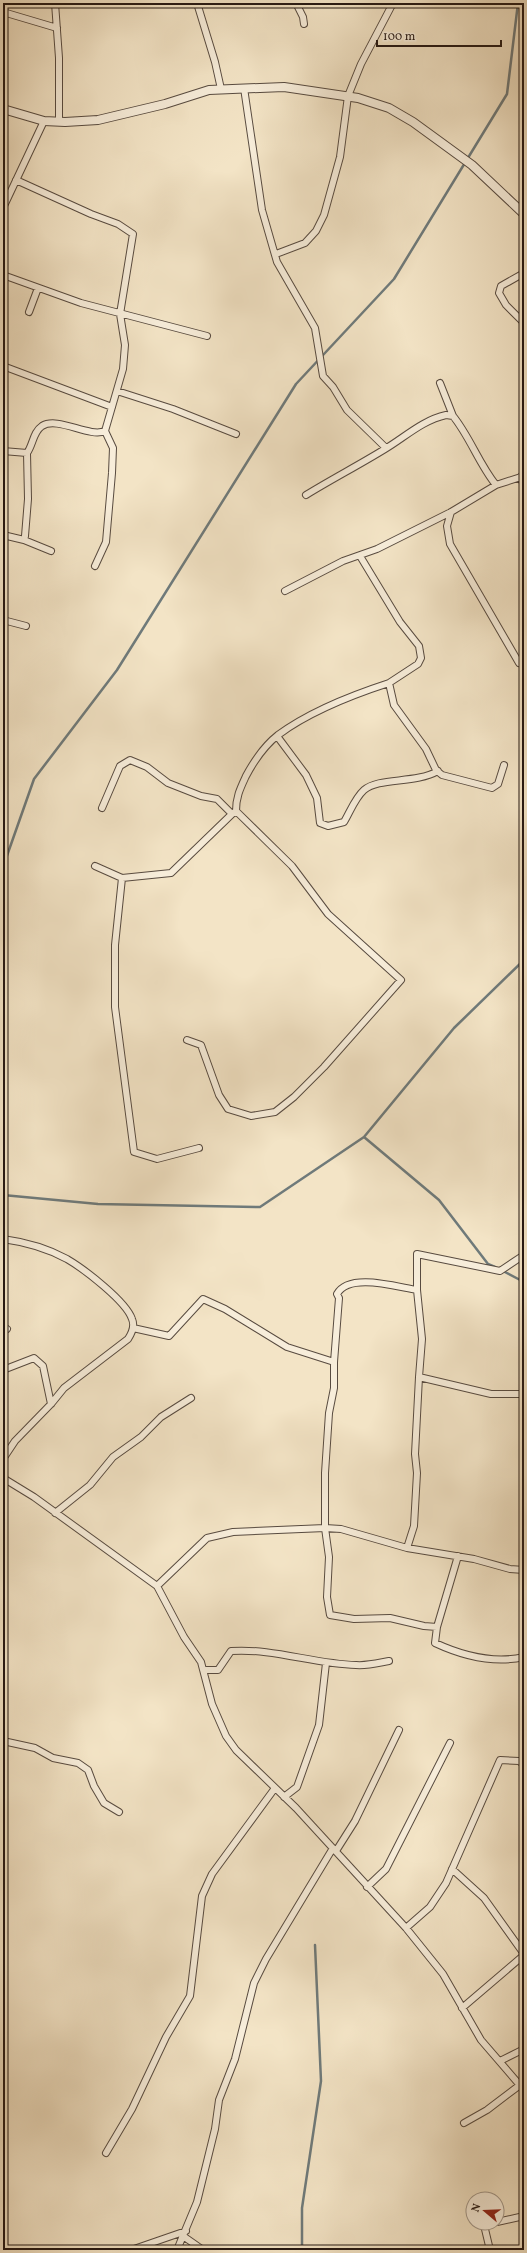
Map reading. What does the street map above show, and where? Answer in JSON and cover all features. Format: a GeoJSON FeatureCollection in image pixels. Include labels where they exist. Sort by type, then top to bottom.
{"type":"FeatureCollection","features":[{"type":"Feature","properties":{"kind":"street"},"geometry":{"type":"LineString","coordinates":[[55,3],[59,122]]}},
{"type":"Feature","properties":{"kind":"street"},"geometry":{"type":"LineString","coordinates":[[197,3],[215,62],[221,90]]}},
{"type":"Feature","properties":{"kind":"street"},"geometry":{"type":"LineString","coordinates":[[296,3],[304,17],[304,24]]}},
{"type":"Feature","properties":{"kind":"street"},"geometry":{"type":"LineString","coordinates":[[276,254],[305,243],[316,231],[324,214],[340,157],[348,96],[360,64],[393,3]]}},
{"type":"Feature","properties":{"kind":"street"},"geometry":{"type":"LineString","coordinates":[[3,12],[57,28]]}},
{"type":"Feature","properties":{"kind":"street"},"geometry":{"type":"LineString","coordinates":[[3,108],[44,121],[59,122],[98,120],[164,104],[209,90],[284,87],[348,96],[389,108],[413,122],[472,165],[524,214]]}},
{"type":"Feature","properties":{"kind":"street"},"geometry":{"type":"LineString","coordinates":[[244,88],[262,210],[276,254],[276,262],[315,328],[323,376],[333,387],[347,410],[386,448]]}},
{"type":"Feature","properties":{"kind":"street"},"geometry":{"type":"LineString","coordinates":[[3,208],[44,121]]}},
{"type":"Feature","properties":{"kind":"street"},"geometry":{"type":"LineString","coordinates":[[16,180],[84,211],[118,224],[133,234],[120,314],[124,327],[126,345],[123,369],[105,431],[112,448],[112,473],[106,542],[95,566]]}},
{"type":"Feature","properties":{"kind":"street"},"geometry":{"type":"LineString","coordinates":[[524,273],[501,286],[499,292],[506,305],[524,322]]}},
{"type":"Feature","properties":{"kind":"street"},"geometry":{"type":"LineString","coordinates":[[3,276],[120,314],[208,336]]}},
{"type":"Feature","properties":{"kind":"street"},"geometry":{"type":"LineString","coordinates":[[29,312],[38,288]]}},
{"type":"Feature","properties":{"kind":"street"},"geometry":{"type":"LineString","coordinates":[[3,366],[112,407]]}},
{"type":"Feature","properties":{"kind":"street"},"geometry":{"type":"LineString","coordinates":[[440,383],[453,416],[459,423],[484,470],[496,485]]}},
{"type":"Feature","properties":{"kind":"street"},"geometry":{"type":"LineString","coordinates":[[117,391],[173,409],[236,434]]}},
{"type":"Feature","properties":{"kind":"street"},"geometry":{"type":"LineString","coordinates":[[306,495],[342,472],[386,448],[401,436],[439,416],[453,416]]}},
{"type":"Feature","properties":{"kind":"street"},"geometry":{"type":"LineString","coordinates":[[24,540],[28,499],[27,453],[31,448],[34,436],[41,427],[48,424],[96,432],[105,431]]}},
{"type":"Feature","properties":{"kind":"street"},"geometry":{"type":"LineString","coordinates":[[3,451],[27,453]]}},
{"type":"Feature","properties":{"kind":"street"},"geometry":{"type":"LineString","coordinates":[[285,591],[330,567],[360,556],[451,512],[496,485],[522,476],[524,485]]}},
{"type":"Feature","properties":{"kind":"street"},"geometry":{"type":"LineString","coordinates":[[451,512],[447,526],[450,544],[519,663]]}},
{"type":"Feature","properties":{"kind":"street"},"geometry":{"type":"LineString","coordinates":[[3,535],[24,540],[50,550]]}},
{"type":"Feature","properties":{"kind":"street"},"geometry":{"type":"LineString","coordinates":[[95,866],[122,878],[171,873],[234,813],[236,797],[255,758],[277,736],[332,704],[389,683],[418,664],[421,658],[419,646],[400,622],[360,556]]}},
{"type":"Feature","properties":{"kind":"street"},"geometry":{"type":"LineString","coordinates":[[3,620],[26,626]]}},
{"type":"Feature","properties":{"kind":"street"},"geometry":{"type":"LineString","coordinates":[[389,683],[394,704],[426,748],[438,771],[442,775],[492,788],[498,784],[504,765]]}},
{"type":"Feature","properties":{"kind":"street"},"geometry":{"type":"LineString","coordinates":[[277,736],[306,775],[317,798],[320,823],[328,826],[344,822],[362,791],[369,786],[388,782],[422,779],[438,771]]}},
{"type":"Feature","properties":{"kind":"street"},"geometry":{"type":"LineString","coordinates":[[102,808],[120,766],[130,760],[147,767],[168,783],[201,796],[217,799],[292,866],[328,914],[401,980],[324,1067],[294,1097],[274,1112],[251,1116],[228,1109],[219,1095],[201,1045],[187,1040]]}},
{"type":"Feature","properties":{"kind":"street"},"geometry":{"type":"LineString","coordinates":[[122,878],[115,945],[116,1007],[134,1152],[157,1159],[199,1148]]}},
{"type":"Feature","properties":{"kind":"street"},"geometry":{"type":"LineString","coordinates":[[3,1239],[29,1243],[67,1259],[112,1293],[132,1318],[133,1328],[128,1339],[64,1388],[51,1404],[15,1441],[3,1459]]}},
{"type":"Feature","properties":{"kind":"street"},"geometry":{"type":"LineString","coordinates":[[407,1548],[414,1526],[419,1377],[422,1339],[417,1290],[417,1254],[500,1271],[524,1255]]}},
{"type":"Feature","properties":{"kind":"street"},"geometry":{"type":"LineString","coordinates":[[417,1290],[359,1280],[338,1291],[334,1388],[329,1413],[325,1473],[325,1528],[329,1557],[327,1596],[330,1615],[354,1619],[390,1618],[424,1626],[437,1627]]}},
{"type":"Feature","properties":{"kind":"street"},"geometry":{"type":"LineString","coordinates":[[133,1328],[169,1336],[203,1299],[225,1309],[287,1347],[334,1362]]}},
{"type":"Feature","properties":{"kind":"street"},"geometry":{"type":"LineString","coordinates":[[3,1370],[34,1358],[43,1366],[51,1404]]}},
{"type":"Feature","properties":{"kind":"street"},"geometry":{"type":"LineString","coordinates":[[419,1377],[492,1394],[524,1394]]}},
{"type":"Feature","properties":{"kind":"street"},"geometry":{"type":"LineString","coordinates":[[55,1513],[90,1485],[113,1457],[140,1438],[161,1417],[191,1398]]}},
{"type":"Feature","properties":{"kind":"street"},"geometry":{"type":"LineString","coordinates":[[3,1478],[55,1513],[157,1586],[161,1596],[204,1670],[212,1704],[226,1736],[236,1750],[334,1849],[406,1928],[443,1974],[481,2040],[522,2088],[464,2123]]}},
{"type":"Feature","properties":{"kind":"street"},"geometry":{"type":"LineString","coordinates":[[157,1586],[207,1538],[233,1532],[325,1528],[341,1529],[407,1548],[458,1556],[523,1571],[524,1540]]}},
{"type":"Feature","properties":{"kind":"street"},"geometry":{"type":"LineString","coordinates":[[458,1556],[437,1627],[435,1643],[454,1652],[488,1660],[524,1657]]}},
{"type":"Feature","properties":{"kind":"street"},"geometry":{"type":"LineString","coordinates":[[204,1670],[218,1670],[231,1651],[236,1650],[289,1655],[326,1663],[357,1665],[389,1661]]}},
{"type":"Feature","properties":{"kind":"street"},"geometry":{"type":"LineString","coordinates":[[284,1797],[297,1787],[319,1725],[326,1663]]}},
{"type":"Feature","properties":{"kind":"street"},"geometry":{"type":"LineString","coordinates":[[177,2250],[185,2234],[206,2169],[219,2100],[235,2059],[254,1983],[266,1959],[334,1849],[355,1821],[399,1730]]}},
{"type":"Feature","properties":{"kind":"street"},"geometry":{"type":"LineString","coordinates":[[3,1741],[35,1748],[53,1758],[78,1763],[88,1770],[94,1786],[104,1802],[119,1812]]}},
{"type":"Feature","properties":{"kind":"street"},"geometry":{"type":"LineString","coordinates":[[367,1886],[386,1869],[450,1743]]}},
{"type":"Feature","properties":{"kind":"street"},"geometry":{"type":"LineString","coordinates":[[406,1928],[430,1907],[446,1883],[500,1760],[519,1761],[524,1765]]}},
{"type":"Feature","properties":{"kind":"street"},"geometry":{"type":"LineString","coordinates":[[106,2153],[132,2109],[166,2036],[190,1996],[202,1896],[212,1874],[246,1824],[275,1788]]}},
{"type":"Feature","properties":{"kind":"street"},"geometry":{"type":"LineString","coordinates":[[452,1869],[484,1898],[524,1955],[462,2008]]}},
{"type":"Feature","properties":{"kind":"street"},"geometry":{"type":"LineString","coordinates":[[500,2061],[524,2049]]}},
{"type":"Feature","properties":{"kind":"street"},"geometry":{"type":"LineString","coordinates":[[505,2220],[523,2217]]}},
{"type":"Feature","properties":{"kind":"street"},"geometry":{"type":"LineString","coordinates":[[485,2231],[490,2250]]}},
{"type":"Feature","properties":{"kind":"street"},"geometry":{"type":"LineString","coordinates":[[131,2250],[185,2234]]}},
{"type":"Feature","properties":{"kind":"street"},"geometry":{"type":"LineString","coordinates":[[185,2234],[203,2250]]}},
{"type":"Feature","properties":{"kind":"waterway"},"geometry":{"type":"LineString","coordinates":[[3,867],[34,779],[117,670],[296,384],[394,279],[507,94],[518,3]]}},
{"type":"Feature","properties":{"kind":"waterway"},"geometry":{"type":"LineString","coordinates":[[3,1195],[98,1204],[260,1207],[364,1137],[454,1028],[524,960]]}},
{"type":"Feature","properties":{"kind":"waterway"},"geometry":{"type":"LineString","coordinates":[[364,1137],[439,1200],[488,1264],[495,1267]]}},
{"type":"Feature","properties":{"kind":"waterway"},"geometry":{"type":"LineString","coordinates":[[501,1270],[524,1282]]}},
{"type":"Feature","properties":{"kind":"waterway"},"geometry":{"type":"LineString","coordinates":[[302,2250],[302,2208],[321,2081],[315,1945]]}}]}
